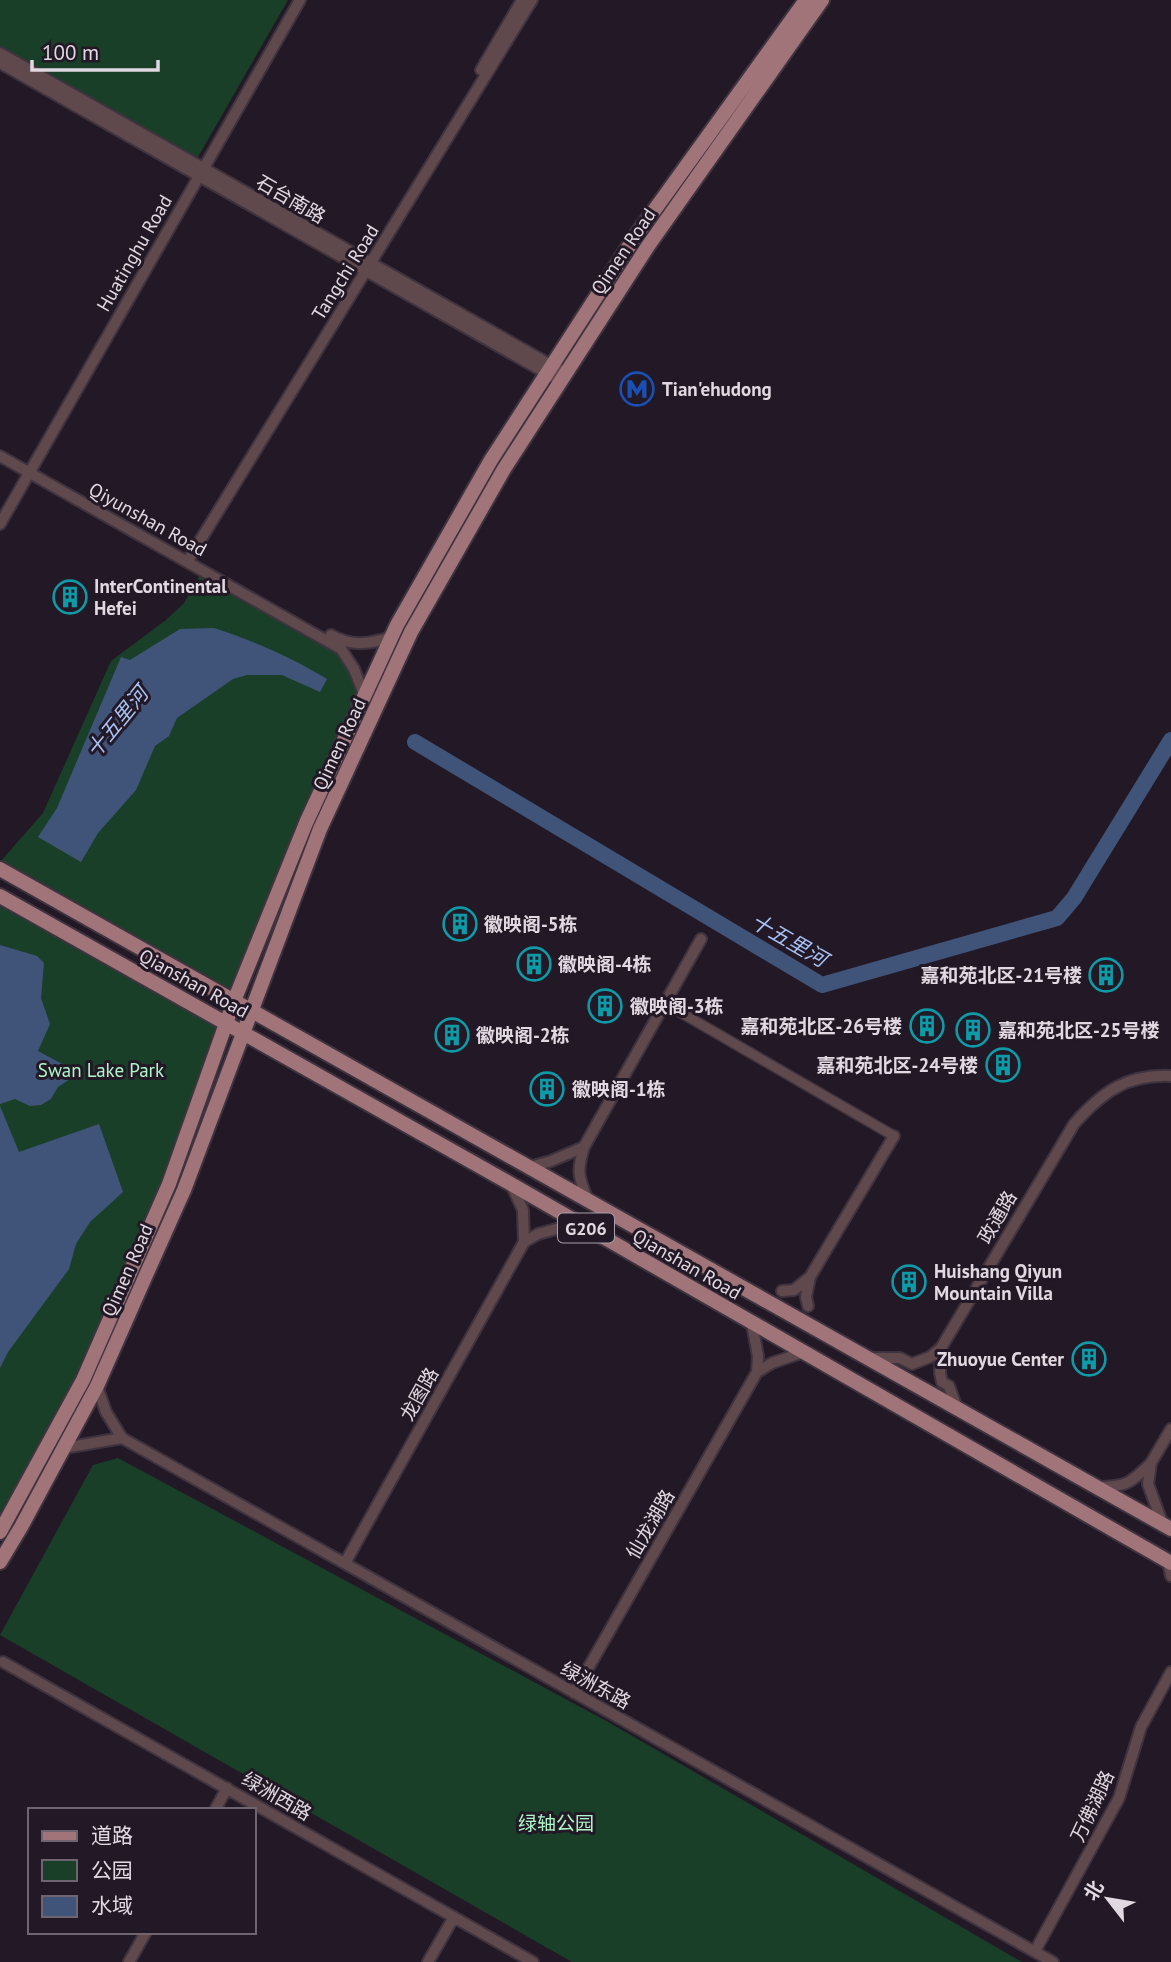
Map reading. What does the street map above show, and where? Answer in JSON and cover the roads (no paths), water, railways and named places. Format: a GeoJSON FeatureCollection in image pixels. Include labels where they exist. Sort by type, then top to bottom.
{"type":"FeatureCollection","features":[{"type":"Feature","properties":{"kind":"main road","name":"Qimen Road"},"geometry":{"type":"LineString","coordinates":[[0,1532],[83,1380],[169,1184],[233,1001],[306,823],[392,637],[491,460],[635,237],[806,0]]}},
{"type":"Feature","properties":{"kind":"main road","name":"Qimen Road"},"geometry":{"type":"LineString","coordinates":[[0,1562],[97,1386],[184,1190],[320,829],[411,632],[504,468],[562,377],[648,246],[822,0]]}},
{"type":"Feature","properties":{"kind":"main road","name":"Qianshan Road"},"geometry":{"type":"LineString","coordinates":[[0,869],[1167,1527]]}},
{"type":"Feature","properties":{"kind":"main road","name":"Qianshan Road"},"geometry":{"type":"LineString","coordinates":[[0,896],[804,1352],[1170,1567]]}},
{"type":"Feature","properties":{"kind":"street","name":"Huatinghu Road"},"geometry":{"type":"LineString","coordinates":[[0,524],[300,0]]}},
{"type":"Feature","properties":{"kind":"street","name":"Tangchi Road"},"geometry":{"type":"LineString","coordinates":[[366,266],[522,0]]}},
{"type":"Feature","properties":{"kind":"street","name":"Tangchi Road"},"geometry":{"type":"LineString","coordinates":[[186,558],[532,0]]}},
{"type":"Feature","properties":{"kind":"street","name":"石台南路"},"geometry":{"type":"LineString","coordinates":[[0,54],[201,172],[562,377]]}},
{"type":"Feature","properties":{"kind":"street","name":"石台南路"},"geometry":{"type":"LineString","coordinates":[[0,62],[201,172]]}},
{"type":"Feature","properties":{"kind":"street"},"geometry":{"type":"LineString","coordinates":[[0,449],[31,470]]}},
{"type":"Feature","properties":{"kind":"street","name":"Qiyunshan Road"},"geometry":{"type":"LineString","coordinates":[[0,456],[31,470],[341,649],[354,668],[365,697]]}},
{"type":"Feature","properties":{"kind":"street"},"geometry":{"type":"LineString","coordinates":[[186,558],[339,640],[360,645],[392,637]]}},
{"type":"Feature","properties":{"kind":"street"},"geometry":{"type":"LineString","coordinates":[[587,1198],[578,1166],[584,1147],[701,939]]}},
{"type":"Feature","properties":{"kind":"street"},"geometry":{"type":"LineString","coordinates":[[666,1004],[894,1136],[810,1277],[806,1297],[808,1306]]}},
{"type":"Feature","properties":{"kind":"street","name":"政通路"},"geometry":{"type":"LineString","coordinates":[[941,1348],[1073,1124],[1103,1094],[1121,1084],[1140,1078],[1171,1076]]}},
{"type":"Feature","properties":{"kind":"street"},"geometry":{"type":"LineString","coordinates":[[530,1167],[584,1147]]}},
{"type":"Feature","properties":{"kind":"street"},"geometry":{"type":"LineString","coordinates":[[511,1184],[523,1210],[524,1242],[538,1234],[578,1223]]}},
{"type":"Feature","properties":{"kind":"street","name":"龙图路"},"geometry":{"type":"LineString","coordinates":[[345,1563],[524,1242]]}},
{"type":"Feature","properties":{"kind":"street"},"geometry":{"type":"LineString","coordinates":[[782,1291],[794,1290],[810,1277]]}},
{"type":"Feature","properties":{"kind":"street"},"geometry":{"type":"LineString","coordinates":[[752,1324],[758,1356],[757,1372]]}},
{"type":"Feature","properties":{"kind":"street"},"geometry":{"type":"LineString","coordinates":[[865,1358],[900,1358],[912,1364],[930,1357],[941,1348]]}},
{"type":"Feature","properties":{"kind":"street"},"geometry":{"type":"LineString","coordinates":[[941,1348],[942,1382],[949,1386],[958,1411]]}},
{"type":"Feature","properties":{"kind":"street"},"geometry":{"type":"LineString","coordinates":[[757,1372],[772,1363],[804,1352]]}},
{"type":"Feature","properties":{"kind":"street","name":"仙龙湖路"},"geometry":{"type":"LineString","coordinates":[[574,1693],[757,1372]]}},
{"type":"Feature","properties":{"kind":"street"},"geometry":{"type":"LineString","coordinates":[[64,1448],[122,1438],[106,1412],[97,1386]]}},
{"type":"Feature","properties":{"kind":"street"},"geometry":{"type":"LineString","coordinates":[[1095,1487],[1121,1487],[1135,1479],[1151,1463],[1171,1429]]}},
{"type":"Feature","properties":{"kind":"street","name":"绿洲东路"},"geometry":{"type":"LineString","coordinates":[[122,1438],[1053,1962]]}},
{"type":"Feature","properties":{"kind":"street"},"geometry":{"type":"LineString","coordinates":[[1151,1463],[1148,1484],[1167,1527]]}},
{"type":"Feature","properties":{"kind":"street","name":"绿洲西路"},"geometry":{"type":"LineString","coordinates":[[1,1660],[533,1962]]}},
{"type":"Feature","properties":{"kind":"street","name":"万佛湖路"},"geometry":{"type":"LineString","coordinates":[[1035,1951],[1119,1798],[1141,1727],[1171,1672]]}},
{"type":"Feature","properties":{"kind":"street"},"geometry":{"type":"LineString","coordinates":[[216,1808],[227,1788]]}},
{"type":"Feature","properties":{"kind":"street"},"geometry":{"type":"LineString","coordinates":[[428,1962],[454,1917]]}},
{"type":"Feature","properties":{"kind":"street"},"geometry":{"type":"LineString","coordinates":[[129,1962],[145,1934]]}},
{"type":"Feature","properties":{"kind":"water"},"geometry":{"type":"Polygon","coordinates":[[[214,628],[272,650],[327,679],[320,692],[282,675],[247,675],[233,679],[177,718],[169,736],[155,746],[136,790],[98,833],[81,862],[38,837],[57,808],[121,657],[130,660],[180,629],[214,628]]]}},
{"type":"Feature","properties":{"kind":"water"},"geometry":{"type":"Polygon","coordinates":[[[0,945],[37,956],[44,963],[41,998],[50,1024],[38,1051],[79,1073],[58,1087],[51,1099],[41,1105],[30,1106],[15,1099],[0,1104],[0,945]]]}},
{"type":"Feature","properties":{"kind":"water"},"geometry":{"type":"Polygon","coordinates":[[[0,1106],[19,1152],[99,1124],[123,1192],[90,1222],[76,1244],[69,1269],[8,1352],[0,1368],[0,1106]]]}},
{"type":"Feature","properties":{"kind":"waterway","name":"十五里河"},"geometry":{"type":"LineString","coordinates":[[415,742],[822,985],[1057,918],[1074,898],[1171,740]]}},
{"type":"Feature","properties":{"kind":"place","name":"Tian'ehudong"},"geometry":{"type":"Point","coordinates":[637,389]}},
{"type":"Feature","properties":{"kind":"place","name":"InterContinental Hefei"},"geometry":{"type":"Point","coordinates":[70,597]}},
{"type":"Feature","properties":{"kind":"place","name":"徽映阁-5栋"},"geometry":{"type":"Point","coordinates":[460,924]}},
{"type":"Feature","properties":{"kind":"place","name":"徽映阁-4栋"},"geometry":{"type":"Point","coordinates":[534,964]}},
{"type":"Feature","properties":{"kind":"place","name":"嘉和苑北区-21号楼"},"geometry":{"type":"Point","coordinates":[1106,975]}},
{"type":"Feature","properties":{"kind":"place","name":"徽映阁-3栋"},"geometry":{"type":"Point","coordinates":[605,1006]}},
{"type":"Feature","properties":{"kind":"place","name":"嘉和苑北区-26号楼"},"geometry":{"type":"Point","coordinates":[927,1026]}},
{"type":"Feature","properties":{"kind":"place","name":"嘉和苑北区-25号楼"},"geometry":{"type":"Point","coordinates":[973,1030]}},
{"type":"Feature","properties":{"kind":"place","name":"徽映阁-2栋"},"geometry":{"type":"Point","coordinates":[452,1035]}},
{"type":"Feature","properties":{"kind":"place","name":"嘉和苑北区-24号楼"},"geometry":{"type":"Point","coordinates":[1003,1065]}},
{"type":"Feature","properties":{"kind":"place","name":"徽映阁-1栋"},"geometry":{"type":"Point","coordinates":[547,1089]}},
{"type":"Feature","properties":{"kind":"place","name":"Huishang Qiyun Mountain Villa"},"geometry":{"type":"Point","coordinates":[909,1282]}},
{"type":"Feature","properties":{"kind":"place","name":"Zhuoyue Center"},"geometry":{"type":"Point","coordinates":[1089,1359]}},
{"type":"Feature","properties":{"kind":"park label","name":"Swan Lake Park"},"geometry":{"type":"Point","coordinates":[101,1070]}},
{"type":"Feature","properties":{"kind":"park label","name":"绿轴公园"},"geometry":{"type":"Point","coordinates":[556,1823]}}]}
